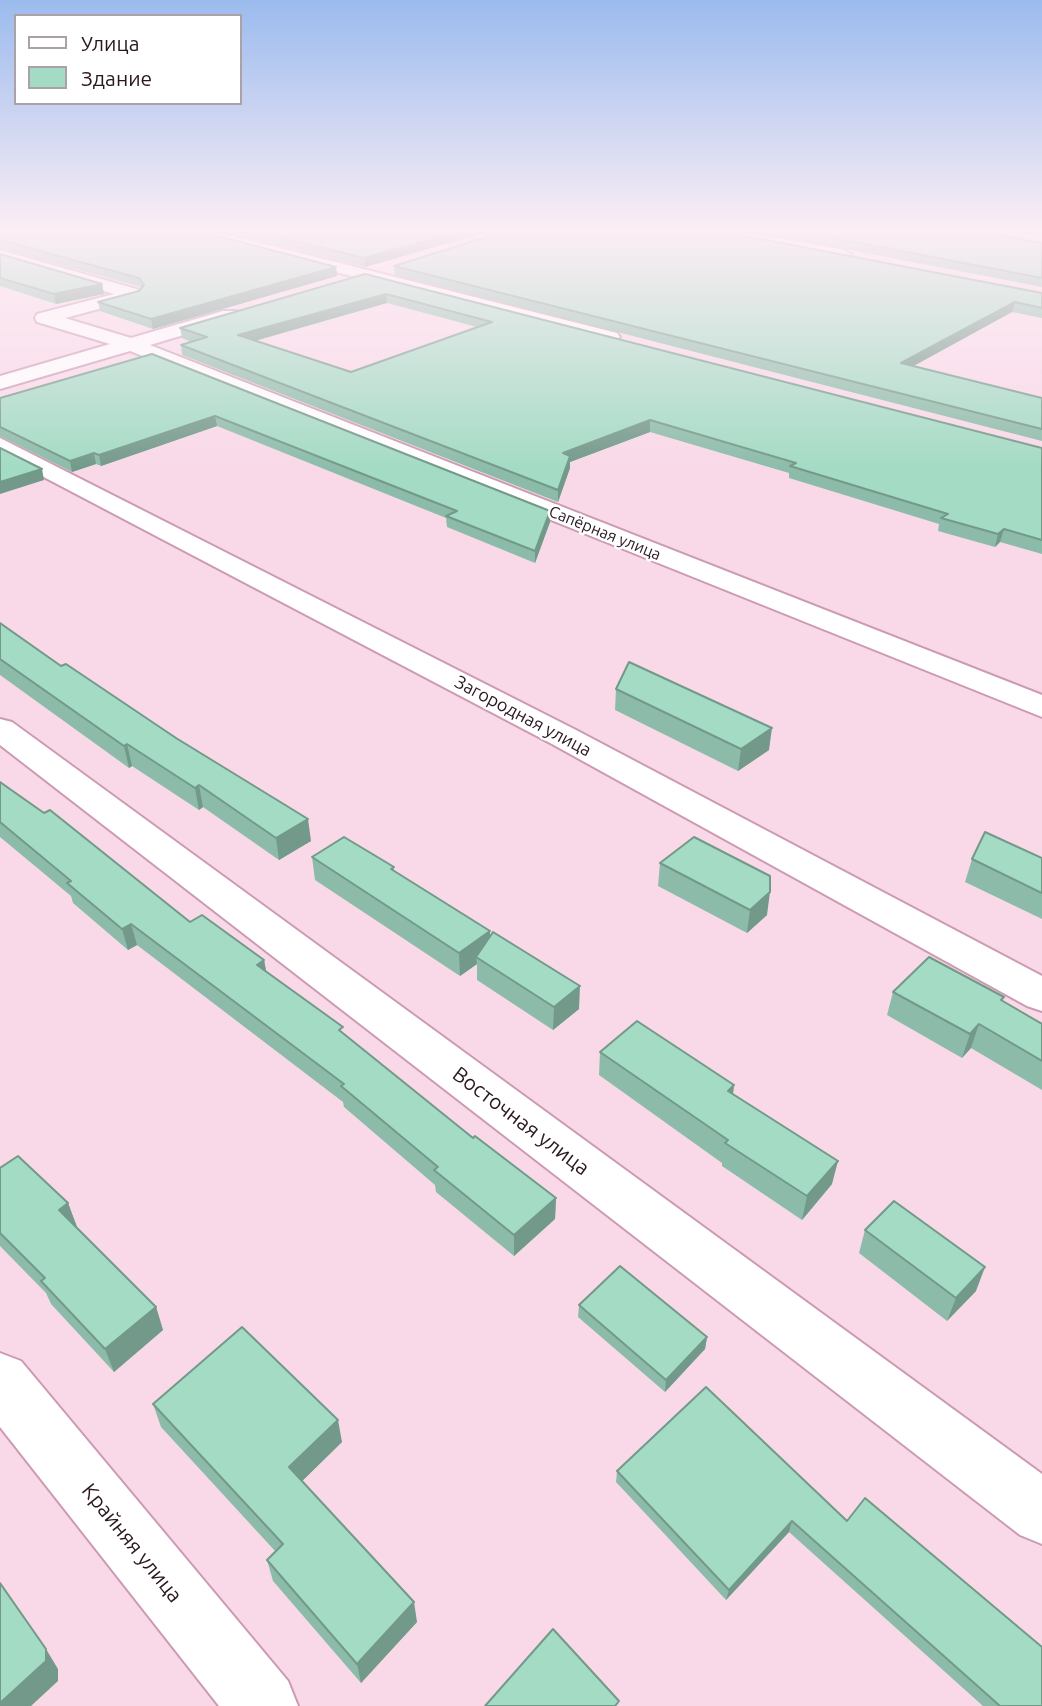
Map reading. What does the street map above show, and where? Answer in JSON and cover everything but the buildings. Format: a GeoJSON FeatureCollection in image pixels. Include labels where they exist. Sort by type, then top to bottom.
{"type":"FeatureCollection","features":[{"type":"Feature","properties":{"kind":"street","name":"Сапёрная улица"},"geometry":{"type":"LineString","coordinates":[[68,312],[44,318],[130,344],[1042,707]]}},
{"type":"Feature","properties":{"kind":"street"},"geometry":{"type":"LineString","coordinates":[[0,383],[244,312]]}},
{"type":"Feature","properties":{"kind":"street"},"geometry":{"type":"LineString","coordinates":[[510,312],[626,342]]}},
{"type":"Feature","properties":{"kind":"street","name":"Загородная улица"},"geometry":{"type":"LineString","coordinates":[[0,445],[564,737],[1042,995]]}},
{"type":"Feature","properties":{"kind":"street","name":"Восточная улица"},"geometry":{"type":"LineString","coordinates":[[0,729],[1042,1513]]}},
{"type":"Feature","properties":{"kind":"street","name":"Крайняя улица"},"geometry":{"type":"LineString","coordinates":[[0,1381],[263,1706]]}}]}
